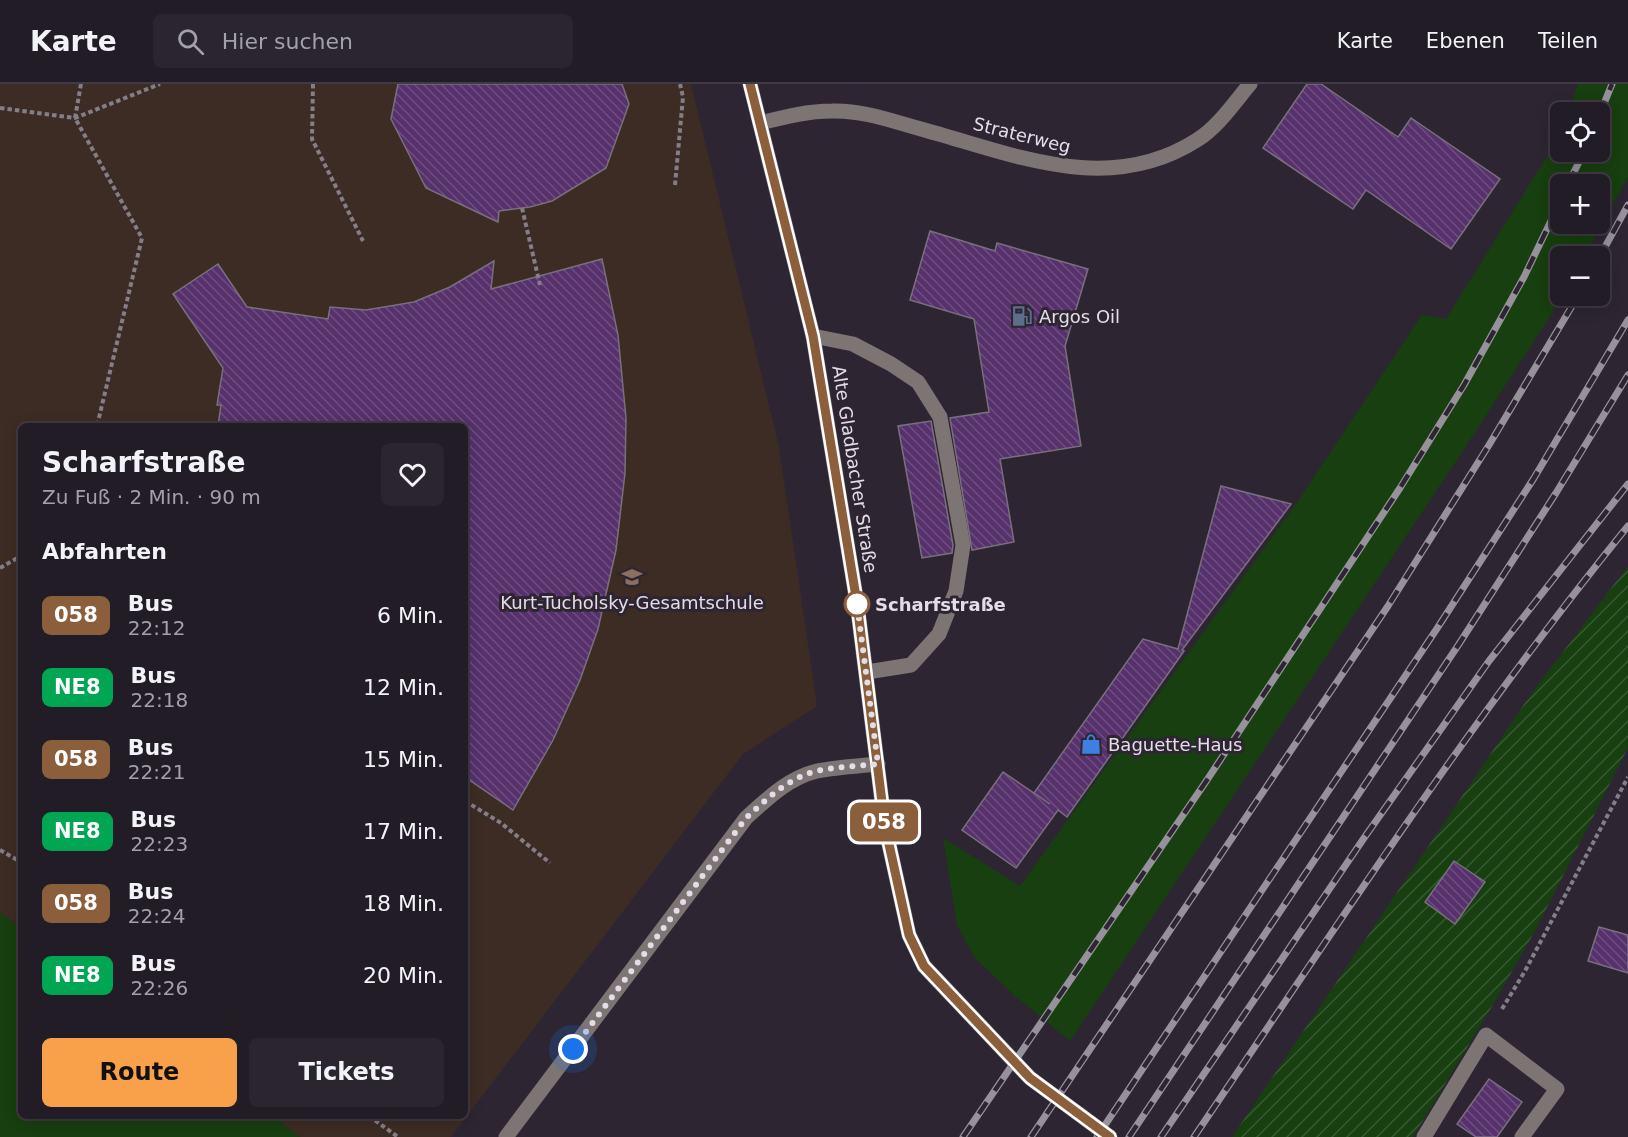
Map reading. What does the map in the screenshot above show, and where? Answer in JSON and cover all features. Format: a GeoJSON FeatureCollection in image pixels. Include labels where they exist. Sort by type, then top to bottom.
{"type":"FeatureCollection","features":[{"type":"Feature","properties":{"kind":"street","name":"Alte Gladbacher Straße"},"geometry":{"type":"LineString","coordinates":[[750,84],[813,336],[857,603],[885,826],[909,935],[924,966],[1030,1078],[1110,1137]]}},
{"type":"Feature","properties":{"kind":"street","name":"Straterweg"},"geometry":{"type":"LineString","coordinates":[[760,123],[802,113],[834,111],[872,115],[1034,160],[1102,170],[1137,166],[1168,155],[1199,139],[1224,116],[1250,84]]}},
{"type":"Feature","properties":{"kind":"street"},"geometry":{"type":"LineString","coordinates":[[813,336],[853,344],[891,364],[918,382],[940,417],[963,545],[956,591],[939,634],[910,665],[867,672]]}},
{"type":"Feature","properties":{"kind":"street"},"geometry":{"type":"LineString","coordinates":[[506,1137],[746,818],[775,792],[816,771],[878,764]]}},
{"type":"Feature","properties":{"kind":"street"},"geometry":{"type":"LineString","coordinates":[[1424,1137],[1486,1035],[1557,1089],[1522,1137]]}},
{"type":"Feature","properties":{"kind":"path"},"geometry":{"type":"LineString","coordinates":[[81,84],[75,118],[142,238],[98,423]]}},
{"type":"Feature","properties":{"kind":"path"},"geometry":{"type":"LineString","coordinates":[[0,108],[75,118],[160,84]]}},
{"type":"Feature","properties":{"kind":"path"},"geometry":{"type":"LineString","coordinates":[[313,84],[312,139],[363,241]]}},
{"type":"Feature","properties":{"kind":"path"},"geometry":{"type":"LineString","coordinates":[[675,185],[683,97],[680,84]]}},
{"type":"Feature","properties":{"kind":"path"},"geometry":{"type":"LineString","coordinates":[[522,208],[540,285]]}},
{"type":"Feature","properties":{"kind":"path"},"geometry":{"type":"LineString","coordinates":[[0,568],[18,557]]}},
{"type":"Feature","properties":{"kind":"path"},"geometry":{"type":"LineString","coordinates":[[1486,1035],[1525,971],[1628,777]]}},
{"type":"Feature","properties":{"kind":"path"},"geometry":{"type":"LineString","coordinates":[[468,803],[501,823],[550,863]]}},
{"type":"Feature","properties":{"kind":"path"},"geometry":{"type":"LineString","coordinates":[[0,850],[18,860]]}},
{"type":"Feature","properties":{"kind":"path"},"geometry":{"type":"LineString","coordinates":[[373,1119],[398,1137]]}},
{"type":"Feature","properties":{"kind":"shaded area","name":"Kurt-Tucholsky-Gesamtschule"},"geometry":{"type":"Polygon","coordinates":[[[0,84],[691,84],[779,447],[817,706],[743,754],[468,1115],[468,423],[18,423],[18,926],[0,912],[0,84]]]}},
{"type":"Feature","properties":{"kind":"shaded area","name":"Kurt-Tucholsky-Gesamtschule"},"geometry":{"type":"Polygon","coordinates":[[[276,1119],[465,1119],[451,1137],[300,1137],[276,1119]]]}},
{"type":"Feature","properties":{"kind":"green space"},"geometry":{"type":"Polygon","coordinates":[[[1578,84],[1628,84],[1628,177],[1610,209],[1610,174],[1550,174],[1550,234],[1596,234],[1590,246],[1550,246],[1550,306],[1557,306],[1476,431],[1070,1041],[1015,996],[975,958],[957,925],[943,838],[1020,886],[1296,504],[1422,315],[1446,319],[1550,151],[1550,162],[1610,162],[1610,102],[1572,102],[1578,84]]]}},
{"type":"Feature","properties":{"kind":"green space"},"geometry":{"type":"Polygon","coordinates":[[[1628,566],[1628,748],[1535,931],[1413,1137],[1232,1137],[1529,697],[1628,566]]]}},
{"type":"Feature","properties":{"kind":"green space"},"geometry":{"type":"Polygon","coordinates":[[[0,912],[18,926],[18,1119],[276,1119],[300,1137],[0,1137],[0,912]]]}},
{"type":"Feature","properties":{"kind":"building"},"geometry":{"type":"Polygon","coordinates":[[[398,84],[622,84],[629,104],[606,168],[552,201],[530,207],[499,211],[498,222],[426,188],[391,119],[398,84]]]}},
{"type":"Feature","properties":{"kind":"building"},"geometry":{"type":"Polygon","coordinates":[[[1307,84],[1321,84],[1398,137],[1411,118],[1500,179],[1451,249],[1366,190],[1353,209],[1263,148],[1307,84]]]}},
{"type":"Feature","properties":{"kind":"building"},"geometry":{"type":"Polygon","coordinates":[[[930,231],[995,251],[997,243],[1088,269],[1065,346],[1081,446],[1000,459],[1014,542],[972,550],[950,418],[989,412],[974,319],[910,300],[930,231]]]}},
{"type":"Feature","properties":{"kind":"building"},"geometry":{"type":"Polygon","coordinates":[[[602,259],[618,335],[626,418],[625,473],[616,550],[598,629],[580,680],[553,740],[513,810],[468,779],[468,423],[218,423],[221,405],[217,405],[223,368],[173,294],[218,264],[247,307],[328,319],[330,307],[366,310],[414,302],[450,287],[494,261],[491,289],[602,259]]]}},
{"type":"Feature","properties":{"kind":"building"},"geometry":{"type":"Polygon","coordinates":[[[931,421],[953,545],[952,553],[922,558],[898,426],[931,421]]]}},
{"type":"Feature","properties":{"kind":"building"},"geometry":{"type":"Polygon","coordinates":[[[1221,486],[1291,504],[1182,650],[1184,651],[1067,817],[1058,810],[1016,868],[962,830],[1003,772],[1050,804],[1034,793],[1143,639],[1178,649],[1221,486]]]}},
{"type":"Feature","properties":{"kind":"building"},"geometry":{"type":"Polygon","coordinates":[[[1454,861],[1485,882],[1455,924],[1425,902],[1454,861]]]}},
{"type":"Feature","properties":{"kind":"building"},"geometry":{"type":"Polygon","coordinates":[[[1599,927],[1628,935],[1628,973],[1588,961],[1599,927]]]}},
{"type":"Feature","properties":{"kind":"building"},"geometry":{"type":"Polygon","coordinates":[[[1489,1079],[1522,1102],[1497,1137],[1476,1137],[1457,1124],[1489,1079]]]}},
{"type":"Feature","properties":{"kind":"railway"},"geometry":{"type":"LineString","coordinates":[[1605,102],[1612,84]]}},
{"type":"Feature","properties":{"kind":"railway"},"geometry":{"type":"LineString","coordinates":[[1573,174],[1579,162]]}},
{"type":"Feature","properties":{"kind":"railway"},"geometry":{"type":"LineString","coordinates":[[1606,246],[1628,205]]}},
{"type":"Feature","properties":{"kind":"railway"},"geometry":{"type":"LineString","coordinates":[[963,1137],[1205,783],[1400,488],[1464,385],[1524,277],[1550,223]]}},
{"type":"Feature","properties":{"kind":"railway"},"geometry":{"type":"LineString","coordinates":[[1031,1137],[1388,606],[1489,445],[1572,306]]}},
{"type":"Feature","properties":{"kind":"railway"},"geometry":{"type":"LineString","coordinates":[[1097,1137],[1438,627],[1534,478],[1628,320]]}},
{"type":"Feature","properties":{"kind":"railway"},"geometry":{"type":"LineString","coordinates":[[1129,1137],[1459,644],[1556,493],[1628,375]]}},
{"type":"Feature","properties":{"kind":"railway"},"geometry":{"type":"LineString","coordinates":[[1161,1137],[1364,838],[1489,661],[1628,484]]}},
{"type":"Feature","properties":{"kind":"railway"},"geometry":{"type":"LineString","coordinates":[[1194,1137],[1458,750],[1513,674],[1628,526]]}},
{"type":"Feature","properties":{"kind":"bus line","name":"058"},"geometry":{"type":"LineString","coordinates":[[750,84],[813,336],[857,603],[885,826],[909,935],[924,966],[1030,1078],[1110,1137]]}},
{"type":"Feature","properties":{"kind":"place","name":"Argos Oil"},"geometry":{"type":"Point","coordinates":[1022,316]}},
{"type":"Feature","properties":{"kind":"place","name":"Kurt-Tucholsky-Gesamtschule"},"geometry":{"type":"Point","coordinates":[632,577]}},
{"type":"Feature","properties":{"kind":"place","name":"Scharfstraße"},"geometry":{"type":"Point","coordinates":[857,604]}},
{"type":"Feature","properties":{"kind":"place","name":"Baguette-Haus"},"geometry":{"type":"Point","coordinates":[1091,744]}},
{"type":"Feature","properties":{"kind":"route"},"geometry":{"type":"LineString","coordinates":[[573,1049],[746,818],[775,792],[816,771],[878,764],[857,604]]}}]}
